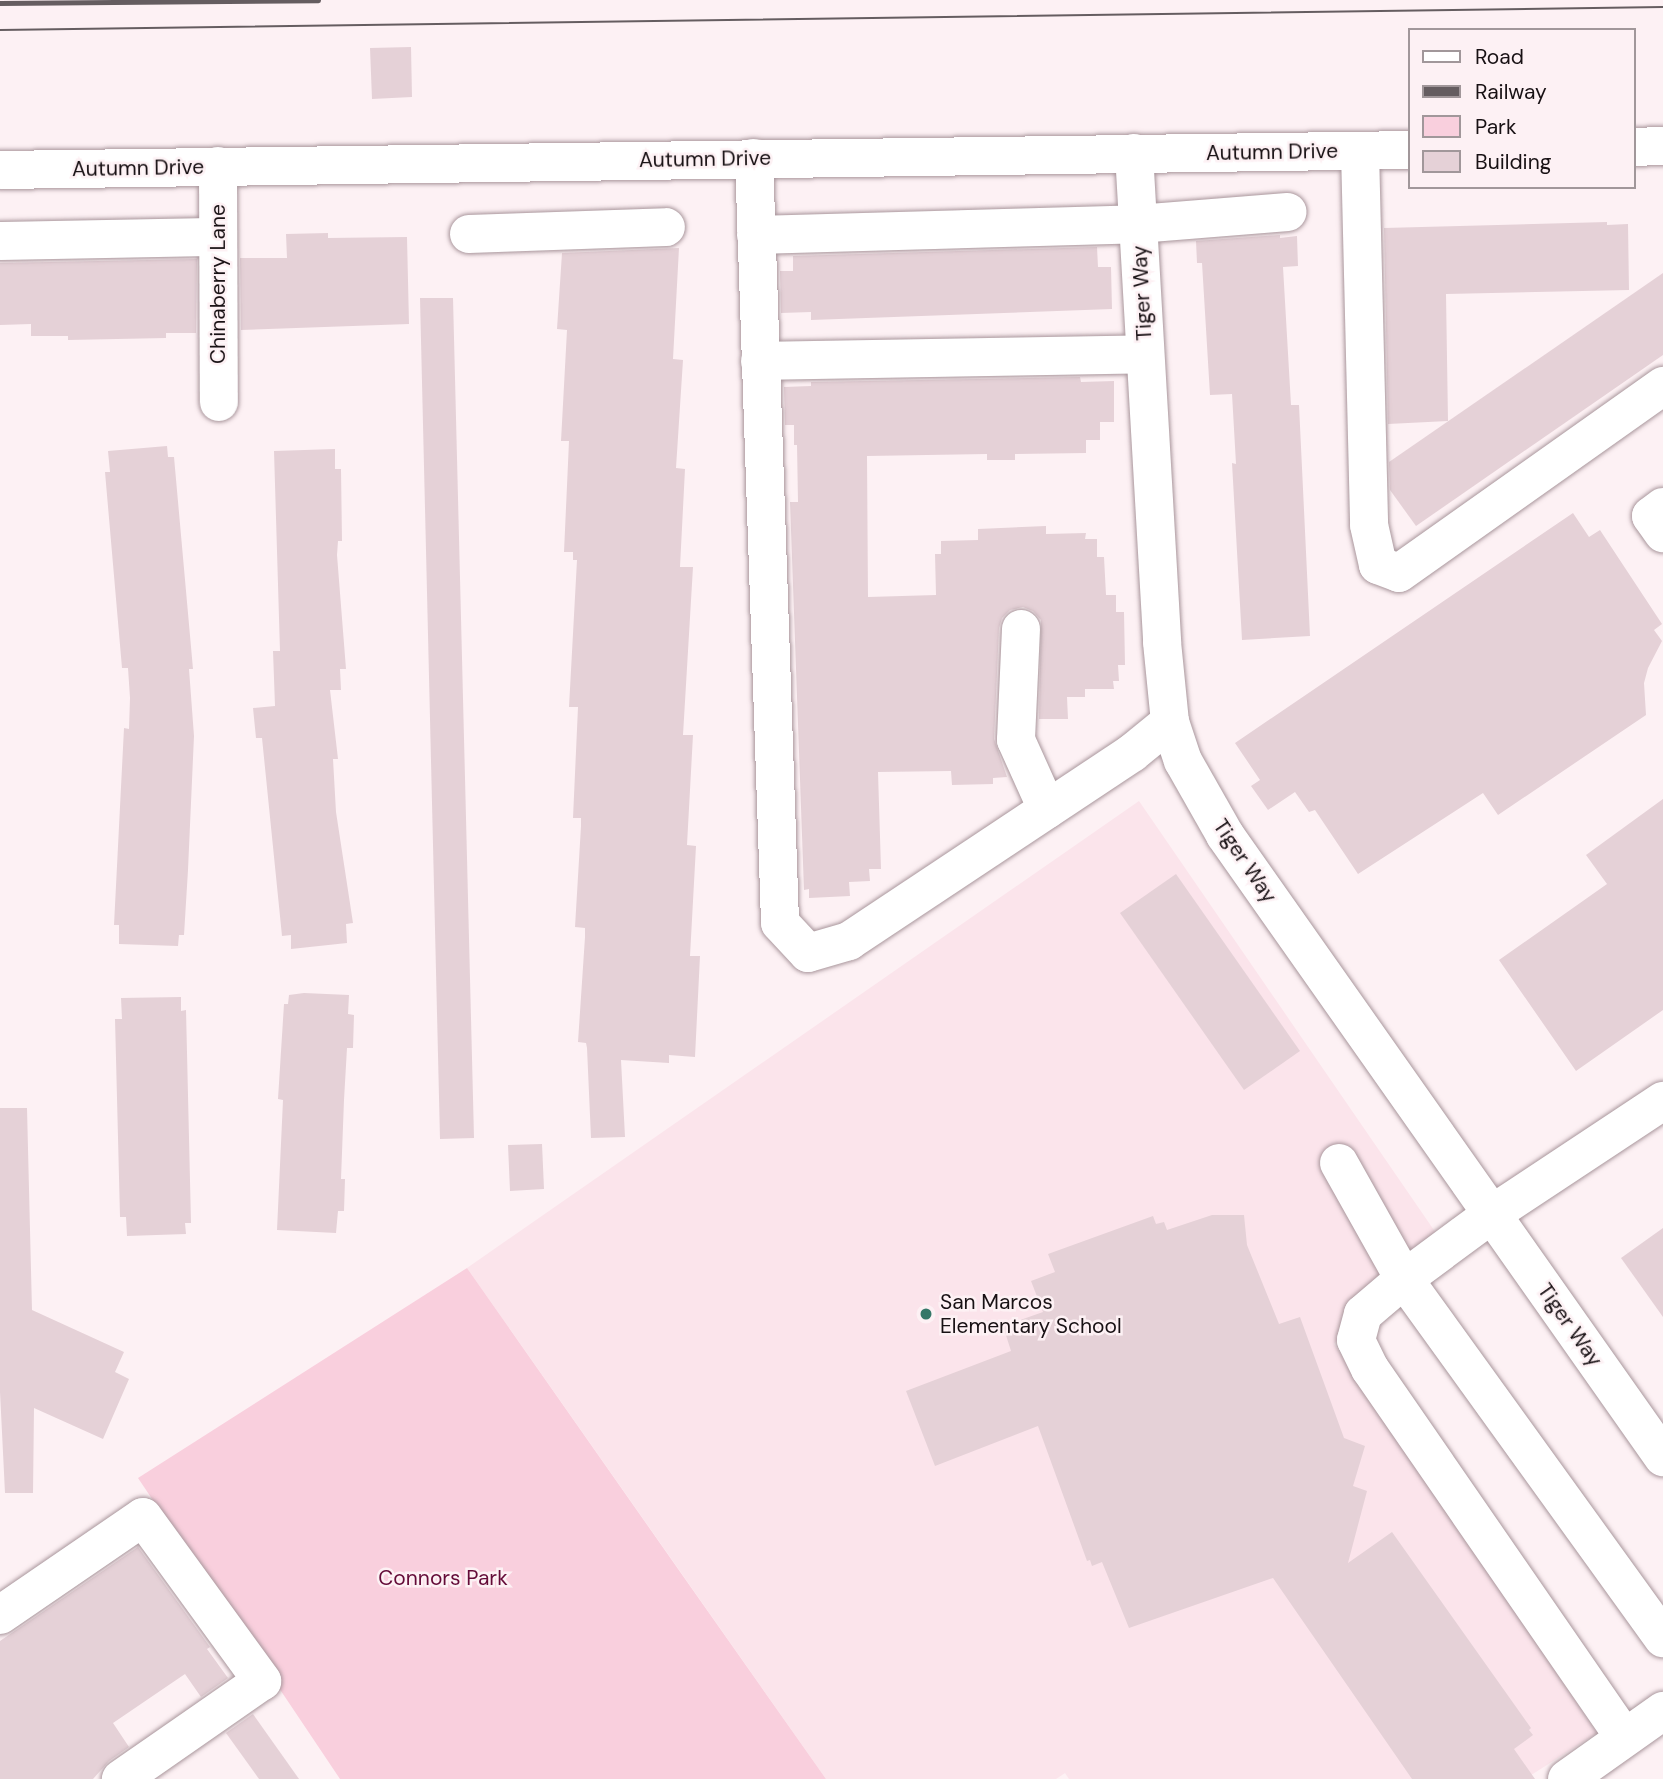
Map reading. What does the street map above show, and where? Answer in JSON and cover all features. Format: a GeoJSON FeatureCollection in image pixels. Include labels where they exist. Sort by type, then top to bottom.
{"type":"FeatureCollection","features":[{"type":"Feature","properties":{"kind":"street"},"geometry":{"type":"LineString","coordinates":[[1635,147],[1663,146]]}},
{"type":"Feature","properties":{"kind":"street"},"geometry":{"type":"LineString","coordinates":[[1360,150],[1370,525],[1378,565],[1399,573],[1663,386]]}},
{"type":"Feature","properties":{"kind":"street","name":"Autumn Drive"},"geometry":{"type":"LineString","coordinates":[[0,170],[1408,150]]}},
{"type":"Feature","properties":{"kind":"street","name":"Tiger Way"},"geometry":{"type":"LineString","coordinates":[[1135,153],[1162,642],[1170,722],[1183,761],[1225,835],[1663,1457]]}},
{"type":"Feature","properties":{"kind":"street"},"geometry":{"type":"LineString","coordinates":[[754,158],[780,923],[808,953],[849,941],[1132,753],[1170,722]]}},
{"type":"Feature","properties":{"kind":"street","name":"Chinaberry Lane"},"geometry":{"type":"LineString","coordinates":[[218,166],[219,402]]}},
{"type":"Feature","properties":{"kind":"street"},"geometry":{"type":"LineString","coordinates":[[756,235],[1138,224],[1288,212]]}},
{"type":"Feature","properties":{"kind":"street"},"geometry":{"type":"LineString","coordinates":[[469,234],[666,227]]}},
{"type":"Feature","properties":{"kind":"street"},"geometry":{"type":"LineString","coordinates":[[0,241],[218,237]]}},
{"type":"Feature","properties":{"kind":"street"},"geometry":{"type":"LineString","coordinates":[[760,361],[1145,354]]}},
{"type":"Feature","properties":{"kind":"street"},"geometry":{"type":"LineString","coordinates":[[1663,508],[1651,516],[1663,533]]}},
{"type":"Feature","properties":{"kind":"street"},"geometry":{"type":"LineString","coordinates":[[1021,629],[1016,740],[1047,809]]}},
{"type":"Feature","properties":{"kind":"street"},"geometry":{"type":"LineString","coordinates":[[1624,1737],[1370,1369],[1356,1340],[1363,1314],[1404,1279],[1492,1214],[1663,1101]]}},
{"type":"Feature","properties":{"kind":"street"},"geometry":{"type":"LineString","coordinates":[[1339,1163],[1404,1279],[1663,1638]]}},
{"type":"Feature","properties":{"kind":"street"},"geometry":{"type":"LineString","coordinates":[[0,1615],[143,1517],[262,1681],[121,1779]]}},
{"type":"Feature","properties":{"kind":"street"},"geometry":{"type":"LineString","coordinates":[[1567,1779],[1663,1711]]}},
{"type":"Feature","properties":{"kind":"shaded area","name":"San Marcos Elementary School"},"geometry":{"type":"Polygon","coordinates":[[[1139,801],[1438,1236],[1373,1284],[1334,1344],[1597,1733],[1525,1779],[1069,1779],[1065,1773],[1056,1779],[826,1779],[467,1268],[1139,801]]]}},
{"type":"Feature","properties":{"kind":"green space","name":"Connors Park"},"geometry":{"type":"Polygon","coordinates":[[[467,1268],[826,1779],[340,1779],[138,1478],[467,1268]]]}},
{"type":"Feature","properties":{"kind":"building"},"geometry":{"type":"Polygon","coordinates":[[[411,47],[412,97],[372,99],[370,48],[411,47]]]}},
{"type":"Feature","properties":{"kind":"building"},"geometry":{"type":"Polygon","coordinates":[[[1607,222],[1607,225],[1628,224],[1629,290],[1446,294],[1448,421],[1388,424],[1384,228],[1607,222]]]}},
{"type":"Feature","properties":{"kind":"building"},"geometry":{"type":"Polygon","coordinates":[[[328,233],[328,238],[407,237],[409,324],[241,330],[240,258],[287,258],[286,234],[328,233]]]}},
{"type":"Feature","properties":{"kind":"building"},"geometry":{"type":"Polygon","coordinates":[[[1280,235],[1280,238],[1297,236],[1298,266],[1283,267],[1291,405],[1299,405],[1310,636],[1242,640],[1232,463],[1236,464],[1232,394],[1210,395],[1202,263],[1197,263],[1196,241],[1280,235]]]}},
{"type":"Feature","properties":{"kind":"building"},"geometry":{"type":"Polygon","coordinates":[[[1097,247],[1098,267],[1111,267],[1112,309],[811,320],[811,312],[781,313],[780,271],[793,271],[793,256],[1097,247]]]}},
{"type":"Feature","properties":{"kind":"building"},"geometry":{"type":"Polygon","coordinates":[[[679,248],[673,359],[683,360],[676,468],[685,469],[680,567],[693,567],[683,735],[693,735],[687,845],[696,846],[690,956],[700,956],[695,1057],[669,1055],[669,1063],[621,1060],[625,1137],[591,1138],[587,1048],[586,1043],[578,1042],[585,928],[575,927],[581,826],[581,818],[573,818],[578,707],[569,707],[577,560],[573,560],[573,552],[564,552],[569,441],[561,441],[567,330],[557,329],[562,253],[679,248]]]}},
{"type":"Feature","properties":{"kind":"building"},"geometry":{"type":"Polygon","coordinates":[[[197,259],[196,333],[166,333],[166,338],[68,340],[68,336],[31,336],[31,324],[0,325],[0,263],[197,259]]]}},
{"type":"Feature","properties":{"kind":"building"},"geometry":{"type":"Polygon","coordinates":[[[1663,273],[1663,355],[1416,526],[1390,490],[1389,462],[1663,273]]]}},
{"type":"Feature","properties":{"kind":"building"},"geometry":{"type":"Polygon","coordinates":[[[420,298],[453,298],[474,1138],[440,1139],[420,298]]]}},
{"type":"Feature","properties":{"kind":"building"},"geometry":{"type":"Polygon","coordinates":[[[1080,377],[1081,382],[1114,381],[1114,422],[1100,422],[1100,440],[1086,440],[1086,453],[1015,454],[1015,460],[987,460],[987,454],[867,456],[868,597],[936,595],[935,554],[941,554],[941,541],[978,540],[978,529],[1046,526],[1046,534],[1086,533],[1085,539],[1097,539],[1097,557],[1104,557],[1106,595],[1116,595],[1116,612],[1124,612],[1125,665],[1118,665],[1119,681],[1113,681],[1114,689],[1085,689],[1085,697],[1067,697],[1068,719],[1039,719],[1041,620],[1033,611],[1023,607],[1010,610],[1002,618],[999,628],[994,739],[1007,777],[993,778],[993,784],[952,785],[951,771],[878,772],[881,869],[869,869],[870,881],[849,882],[850,896],[809,898],[809,889],[804,890],[790,502],[798,502],[797,445],[794,445],[794,425],[785,425],[784,387],[811,386],[811,382],[1080,377]]]}},
{"type":"Feature","properties":{"kind":"building"},"geometry":{"type":"Polygon","coordinates":[[[167,446],[168,457],[174,457],[193,669],[189,669],[194,736],[184,935],[179,935],[178,946],[119,944],[119,925],[114,925],[124,728],[129,729],[130,698],[128,668],[122,668],[105,472],[110,472],[108,451],[167,446]]]}},
{"type":"Feature","properties":{"kind":"building"},"geometry":{"type":"Polygon","coordinates":[[[335,449],[335,469],[341,469],[342,541],[338,541],[337,555],[346,669],[340,669],[341,690],[330,690],[338,759],[333,759],[336,812],[353,923],[346,924],[347,943],[291,949],[291,935],[282,936],[262,738],[256,738],[253,708],[275,706],[273,651],[280,651],[274,451],[335,449]]]}},
{"type":"Feature","properties":{"kind":"building"},"geometry":{"type":"Polygon","coordinates":[[[1573,513],[1589,537],[1600,530],[1662,624],[1654,630],[1662,641],[1648,668],[1644,683],[1646,715],[1498,815],[1483,793],[1358,874],[1315,810],[1309,812],[1295,792],[1268,810],[1251,786],[1260,780],[1235,743],[1573,513]]]}},
{"type":"Feature","properties":{"kind":"building"},"geometry":{"type":"Polygon","coordinates":[[[1663,799],[1663,1010],[1576,1071],[1499,960],[1607,884],[1586,855],[1663,799]]]}},
{"type":"Feature","properties":{"kind":"building"},"geometry":{"type":"Polygon","coordinates":[[[1176,874],[1300,1051],[1244,1090],[1120,913],[1176,874]]]}},
{"type":"Feature","properties":{"kind":"building"},"geometry":{"type":"Polygon","coordinates":[[[289,995],[349,995],[348,1014],[354,1015],[353,1048],[347,1048],[344,1100],[341,1179],[345,1179],[344,1211],[338,1211],[336,1233],[277,1230],[283,1100],[278,1099],[284,1004],[288,1004],[289,995]]]}},
{"type":"Feature","properties":{"kind":"building"},"geometry":{"type":"Polygon","coordinates":[[[181,997],[181,1011],[186,1010],[191,1223],[185,1223],[186,1234],[127,1236],[126,1217],[120,1217],[115,1019],[122,1019],[121,998],[181,997]]]}},
{"type":"Feature","properties":{"kind":"building"},"geometry":{"type":"Polygon","coordinates":[[[0,1108],[27,1108],[32,1310],[124,1352],[115,1372],[129,1379],[103,1439],[34,1408],[33,1493],[5,1493],[0,1392],[0,1108]]]}},
{"type":"Feature","properties":{"kind":"building"},"geometry":{"type":"Polygon","coordinates":[[[542,1144],[544,1189],[510,1191],[508,1145],[542,1144]]]}},
{"type":"Feature","properties":{"kind":"building"},"geometry":{"type":"Polygon","coordinates":[[[1212,1215],[1244,1215],[1247,1245],[1279,1324],[1300,1317],[1344,1438],[1365,1446],[1353,1486],[1367,1491],[1348,1563],[1392,1532],[1531,1728],[1529,1730],[1533,1735],[1514,1749],[1535,1779],[1412,1779],[1273,1578],[1129,1628],[1102,1562],[1092,1566],[1090,1560],[1087,1561],[1038,1426],[935,1466],[906,1391],[1011,1351],[1003,1326],[1043,1312],[1031,1281],[1055,1272],[1048,1254],[1153,1216],[1156,1224],[1164,1222],[1167,1230],[1212,1215]]]}},
{"type":"Feature","properties":{"kind":"building"},"geometry":{"type":"Polygon","coordinates":[[[1663,1228],[1663,1317],[1621,1258],[1663,1228]]]}},
{"type":"Feature","properties":{"kind":"building"},"geometry":{"type":"Polygon","coordinates":[[[138,1547],[210,1647],[207,1649],[228,1678],[201,1697],[185,1674],[113,1723],[129,1747],[109,1761],[93,1779],[0,1779],[0,1641],[138,1547]]]}},
{"type":"Feature","properties":{"kind":"building"},"geometry":{"type":"Polygon","coordinates":[[[253,1714],[299,1779],[259,1779],[226,1733],[253,1714]]]}},
{"type":"Feature","properties":{"kind":"tram line"},"geometry":{"type":"LineString","coordinates":[[0,30],[1663,7]]}},
{"type":"Feature","properties":{"kind":"railway"},"geometry":{"type":"LineString","coordinates":[[0,3],[318,0]]}},
{"type":"Feature","properties":{"kind":"place","name":"San Marcos Elementary School"},"geometry":{"type":"Point","coordinates":[926,1314]}}]}
